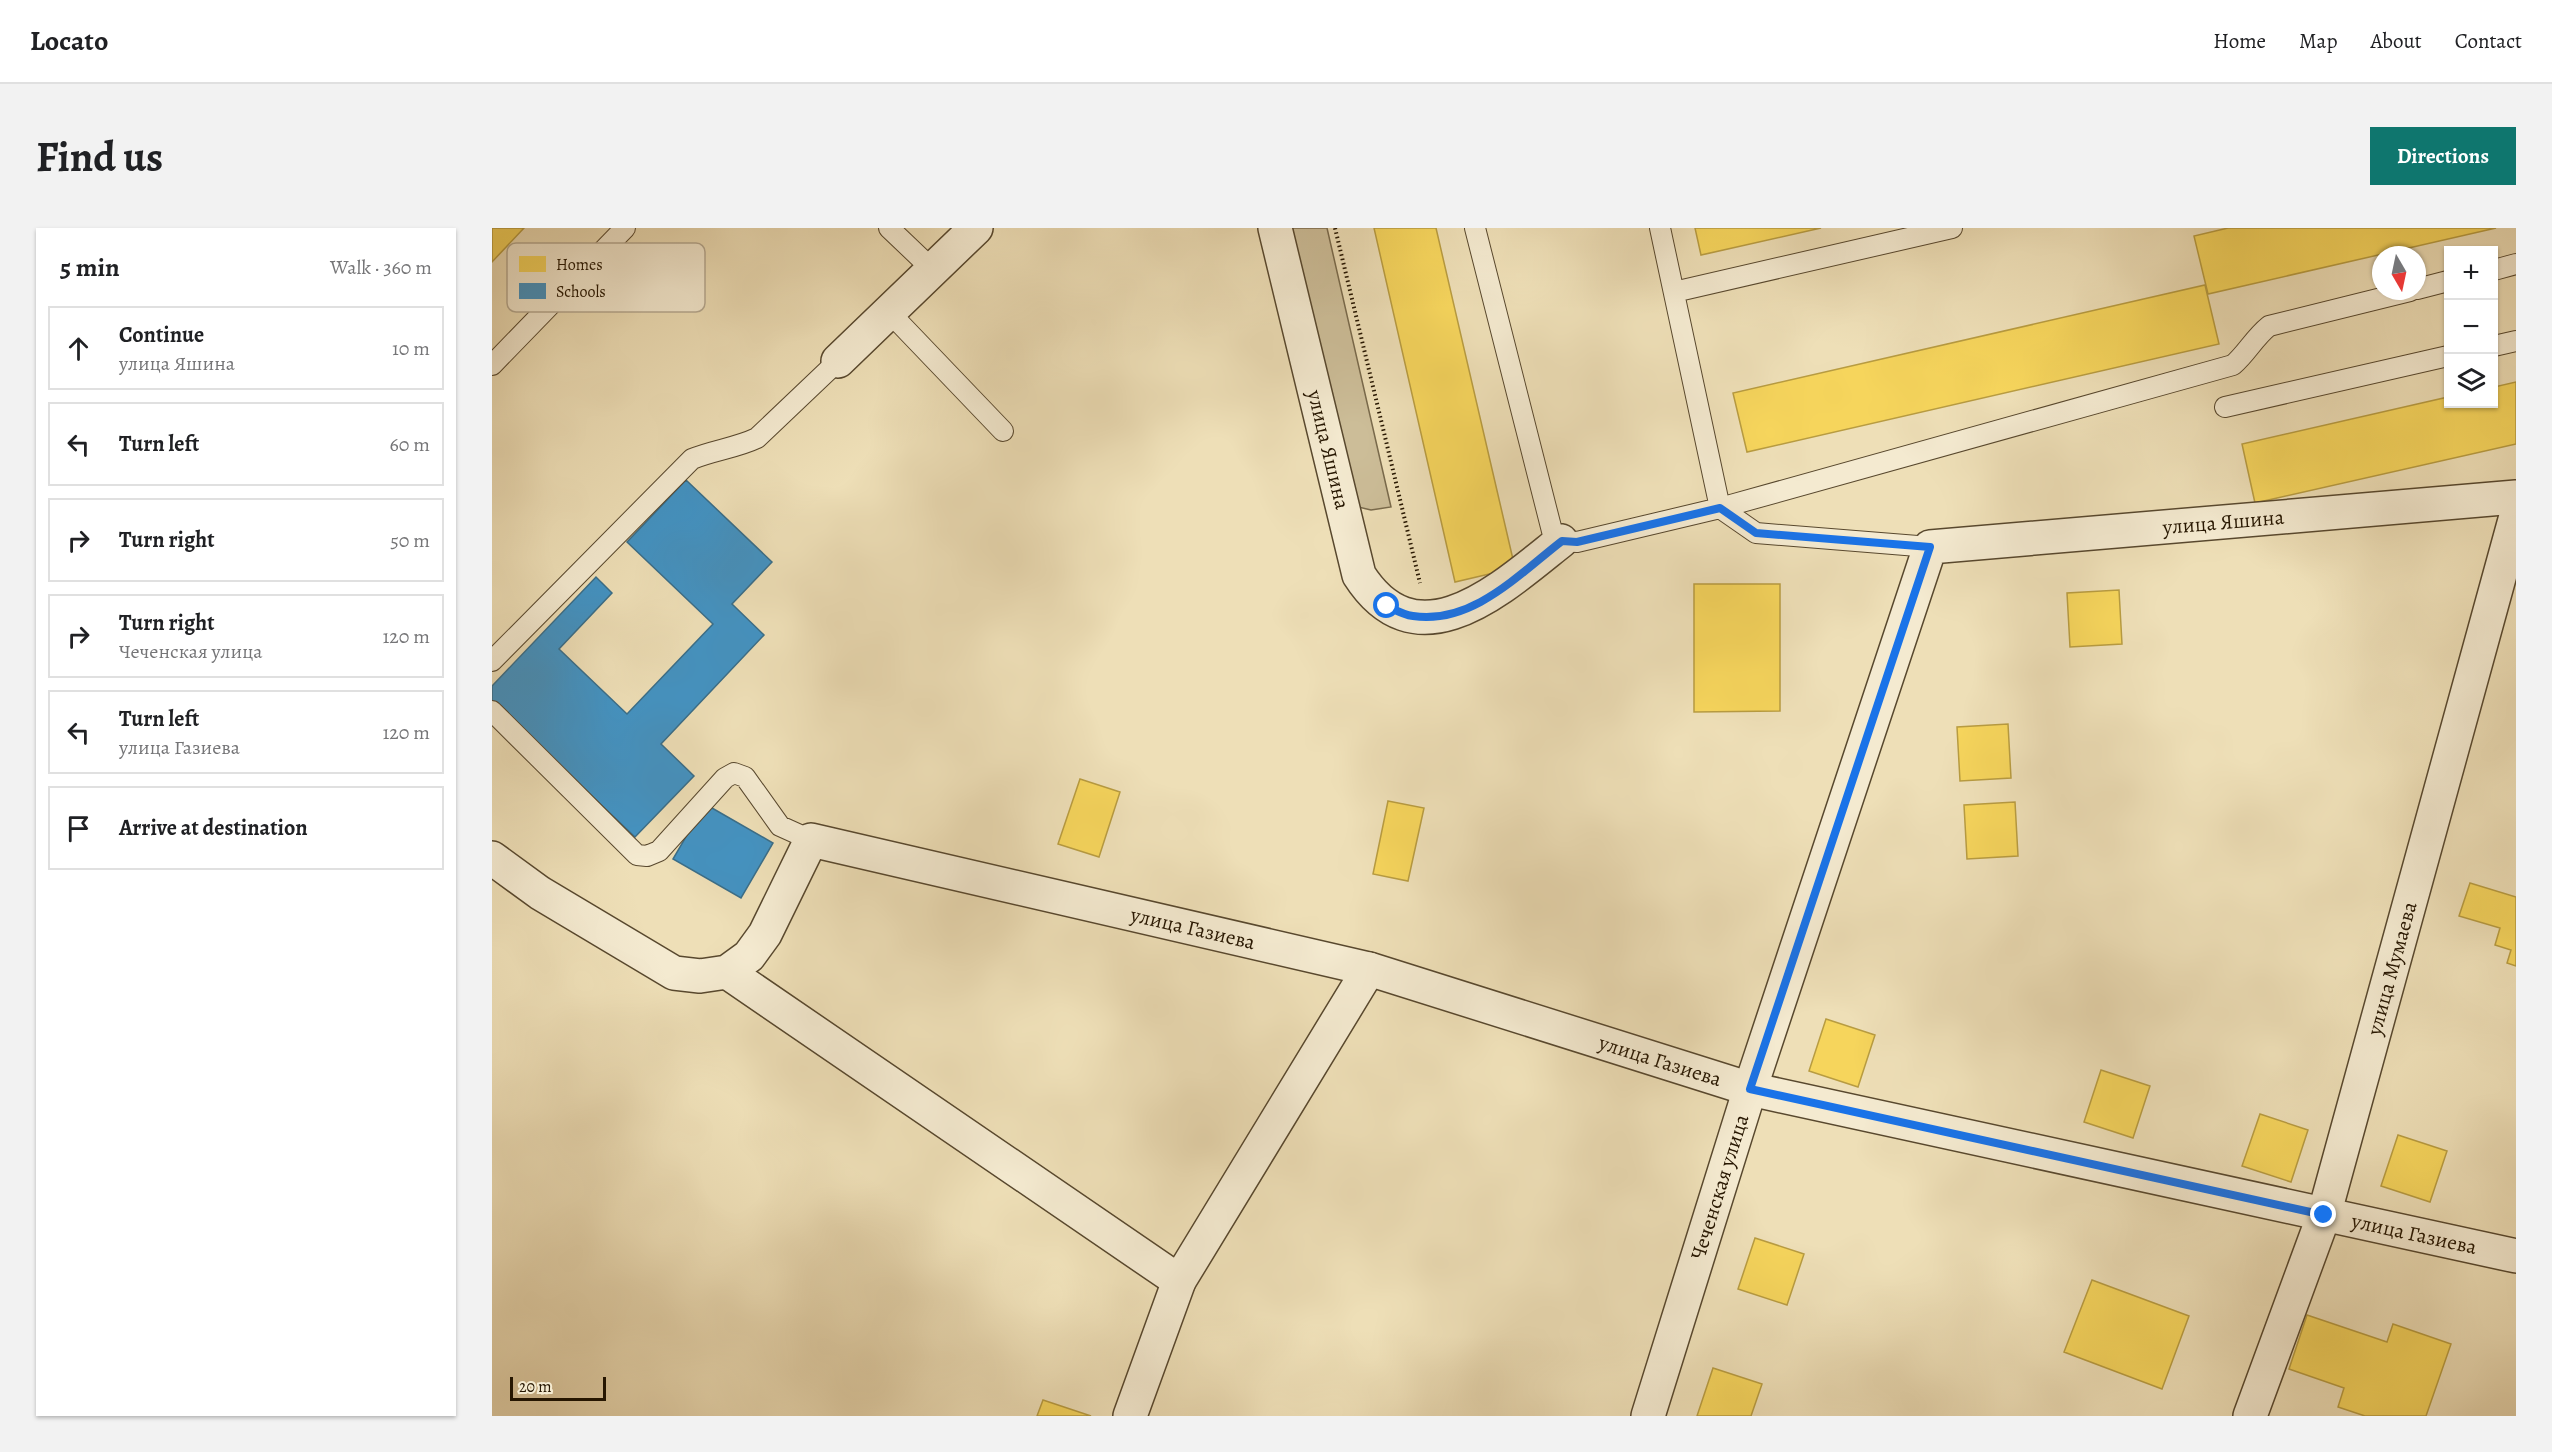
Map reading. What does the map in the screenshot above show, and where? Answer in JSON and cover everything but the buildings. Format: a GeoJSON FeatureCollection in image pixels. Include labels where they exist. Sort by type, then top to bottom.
{"type":"FeatureCollection","features":[{"type":"Feature","properties":{"kind":"street"},"geometry":{"type":"LineString","coordinates":[[838,361],[891,313],[976,228]]}},
{"type":"Feature","properties":{"kind":"street","name":"улица Яшина"},"geometry":{"type":"LineString","coordinates":[[1275,228],[1359,575],[1371,593],[1387,606],[1411,616],[1432,605]]}},
{"type":"Feature","properties":{"kind":"street","name":"улица Яшина"},"geometry":{"type":"LineString","coordinates":[[1930,547],[2516,497]]}},
{"type":"Feature","properties":{"kind":"street","name":"улица Мумаева"},"geometry":{"type":"LineString","coordinates":[[2250,1416],[2324,1215],[2516,516]]}},
{"type":"Feature","properties":{"kind":"street"},"geometry":{"type":"LineString","coordinates":[[1432,605],[1472,606],[1495,594],[1562,541]]}},
{"type":"Feature","properties":{"kind":"street","name":"Чеченская улица"},"geometry":{"type":"LineString","coordinates":[[1648,1416],[1750,1089],[1930,547]]}},
{"type":"Feature","properties":{"kind":"street"},"geometry":{"type":"LineString","coordinates":[[492,858],[540,893],[674,973],[700,976],[727,972],[748,956],[765,934],[811,840]]}},
{"type":"Feature","properties":{"kind":"street","name":"улица Газиева"},"geometry":{"type":"LineString","coordinates":[[811,840],[1369,969],[1750,1089],[2516,1257]]}},
{"type":"Feature","properties":{"kind":"street"},"geometry":{"type":"LineString","coordinates":[[1130,1416],[1179,1281],[1369,969]]}},
{"type":"Feature","properties":{"kind":"street"},"geometry":{"type":"LineString","coordinates":[[727,972],[1179,1281]]}},
{"type":"Feature","properties":{"kind":"lane"},"geometry":{"type":"LineString","coordinates":[[610,243],[625,228]]}},
{"type":"Feature","properties":{"kind":"lane"},"geometry":{"type":"LineString","coordinates":[[889,228],[933,270]]}},
{"type":"Feature","properties":{"kind":"lane"},"geometry":{"type":"LineString","coordinates":[[1475,228],[1552,531],[1562,541],[1577,542],[1720,508],[2233,366],[2243,356],[2256,336],[2269,326],[2374,300]]}},
{"type":"Feature","properties":{"kind":"lane"},"geometry":{"type":"LineString","coordinates":[[1660,228],[1720,508],[1756,533],[1930,547]]}},
{"type":"Feature","properties":{"kind":"lane"},"geometry":{"type":"LineString","coordinates":[[1674,292],[1952,228]]}},
{"type":"Feature","properties":{"kind":"lane"},"geometry":{"type":"LineString","coordinates":[[2498,269],[2516,264]]}},
{"type":"Feature","properties":{"kind":"lane"},"geometry":{"type":"LineString","coordinates":[[2426,287],[2444,282]]}},
{"type":"Feature","properties":{"kind":"lane"},"geometry":{"type":"LineString","coordinates":[[492,365],[543,312]]}},
{"type":"Feature","properties":{"kind":"lane"},"geometry":{"type":"LineString","coordinates":[[891,313],[1003,431]]}},
{"type":"Feature","properties":{"kind":"lane"},"geometry":{"type":"LineString","coordinates":[[2498,345],[2516,341]]}},
{"type":"Feature","properties":{"kind":"lane"},"geometry":{"type":"LineString","coordinates":[[2225,407],[2444,357]]}},
{"type":"Feature","properties":{"kind":"lane"},"geometry":{"type":"LineString","coordinates":[[492,661],[692,459],[712,451],[742,446],[757,438],[838,361]]}},
{"type":"Feature","properties":{"kind":"lane"},"geometry":{"type":"LineString","coordinates":[[492,711],[638,855],[648,856],[659,851],[725,778],[734,773],[744,777],[780,826],[811,840]]}},
{"type":"Feature","properties":{"kind":"path"},"geometry":{"type":"LineString","coordinates":[[1335,228],[1432,605]]}},
{"type":"Feature","properties":{"kind":"shaded area"},"geometry":{"type":"Polygon","coordinates":[[[1286,228],[1327,228],[1391,507],[1371,510],[1354,506],[1286,228]]]}},
{"type":"Feature","properties":{"kind":"route"},"geometry":{"type":"LineString","coordinates":[[1387,606],[1411,616],[1442,617],[1472,606],[1495,594],[1562,541],[1577,542],[1720,508],[1756,533],[1930,547],[1750,1089],[2324,1215]]}}]}
